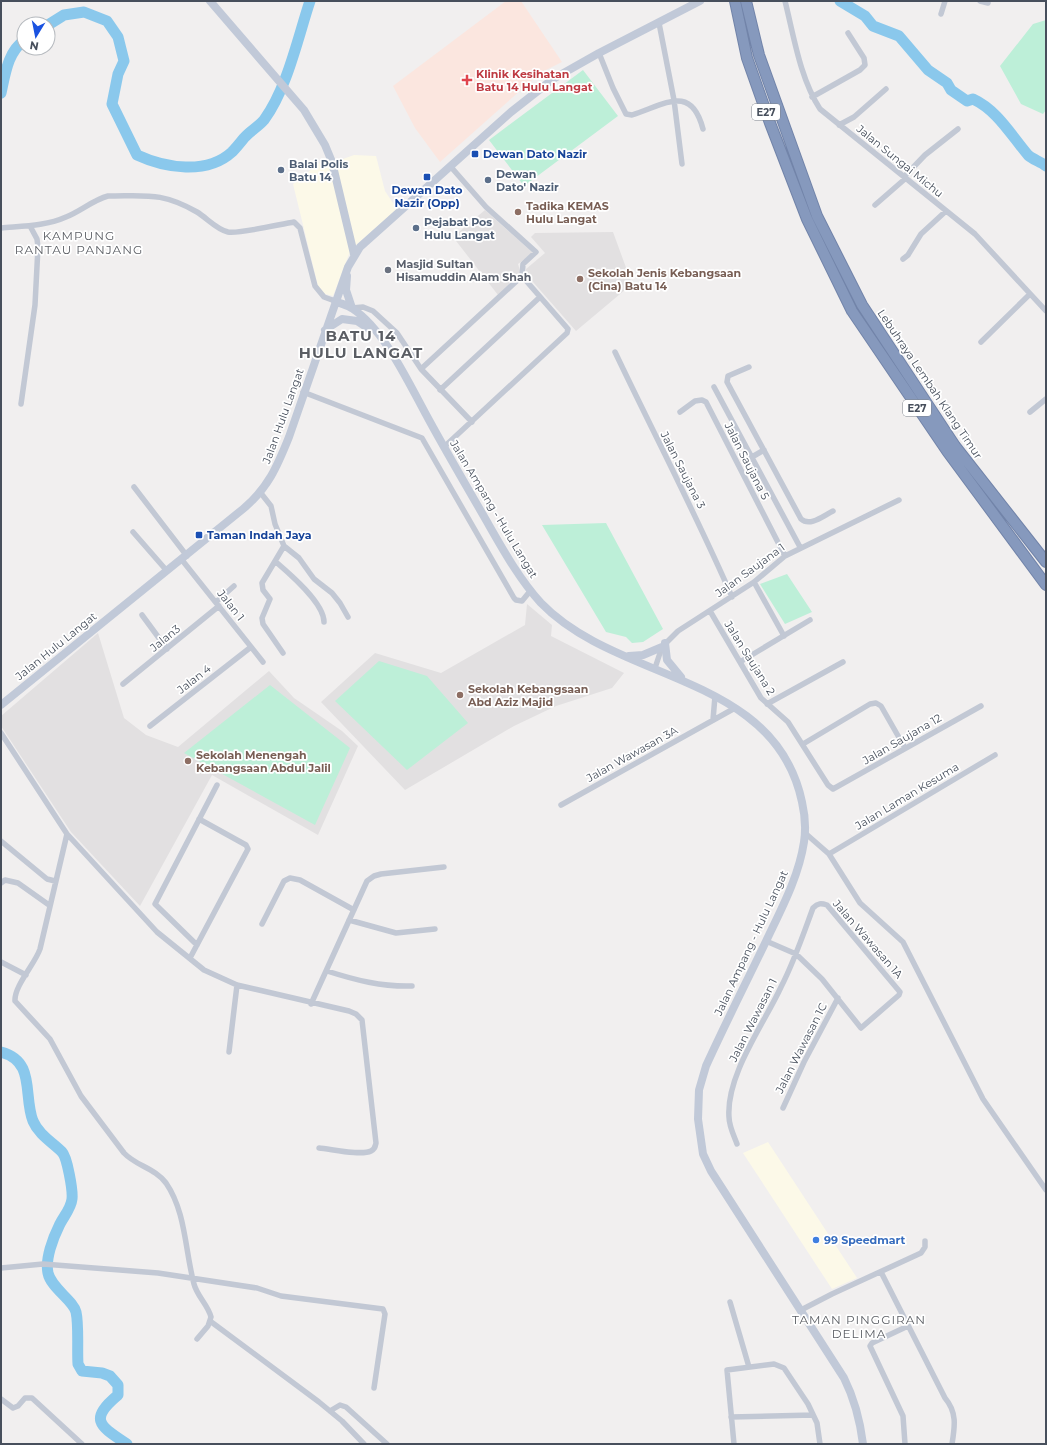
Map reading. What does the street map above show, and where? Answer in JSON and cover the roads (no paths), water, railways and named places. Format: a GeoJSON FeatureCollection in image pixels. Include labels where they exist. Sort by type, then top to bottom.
{"type":"FeatureCollection","features":[{"type":"Feature","properties":{"kind":"highway","name":"Lebuhraya Lembah Klang Timur"},"geometry":{"type":"LineString","coordinates":[[735,1],[747,58],[807,219],[852,311],[947,452],[1046,585]]}},
{"type":"Feature","properties":{"kind":"highway","name":"Lebuhraya Lembah Klang Timur"},"geometry":{"type":"LineString","coordinates":[[746,1],[759,55],[817,216],[862,305],[955,446],[1046,562]]}},
{"type":"Feature","properties":{"kind":"street"},"geometry":{"type":"LineString","coordinates":[[210,1],[304,110],[325,145],[332,162],[354,254],[346,278],[346,290],[352,308],[368,308],[397,333],[421,369],[472,422]]}},
{"type":"Feature","properties":{"kind":"street","name":"Jalan Hulu Langat"},"geometry":{"type":"LineString","coordinates":[[2,703],[185,558],[243,509],[269,482],[280,460],[335,301],[354,254],[364,242],[451,167],[511,112],[553,79],[599,53],[700,1]]}},
{"type":"Feature","properties":{"kind":"street","name":"Jalan Sungai Michu"},"geometry":{"type":"LineString","coordinates":[[785,1],[812,97],[820,109],[975,234],[1046,310]]}},
{"type":"Feature","properties":{"kind":"street"},"geometry":{"type":"LineString","coordinates":[[941,14],[945,1]]}},
{"type":"Feature","properties":{"kind":"street"},"geometry":{"type":"LineString","coordinates":[[980,1],[988,3]]}},
{"type":"Feature","properties":{"kind":"street"},"geometry":{"type":"LineString","coordinates":[[659,23],[674,100],[682,164]]}},
{"type":"Feature","properties":{"kind":"street"},"geometry":{"type":"LineString","coordinates":[[812,97],[860,70],[865,65],[864,58],[848,33]]}},
{"type":"Feature","properties":{"kind":"street"},"geometry":{"type":"LineString","coordinates":[[599,53],[626,114],[632,115],[674,100],[690,103],[696,110],[704,130]]}},
{"type":"Feature","properties":{"kind":"street"},"geometry":{"type":"LineString","coordinates":[[839,125],[854,117],[886,89]]}},
{"type":"Feature","properties":{"kind":"street"},"geometry":{"type":"LineString","coordinates":[[875,205],[905,178],[926,155],[958,129]]}},
{"type":"Feature","properties":{"kind":"street"},"geometry":{"type":"LineString","coordinates":[[421,369],[522,276],[523,264],[536,252],[486,207],[451,167]]}},
{"type":"Feature","properties":{"kind":"street"},"geometry":{"type":"LineString","coordinates":[[1,228],[30,226],[53,222],[67,217],[102,198],[152,195],[169,198],[196,211],[218,227],[228,232],[294,222],[300,228],[315,286],[324,297],[335,301]]}},
{"type":"Feature","properties":{"kind":"street"},"geometry":{"type":"LineString","coordinates":[[903,259],[908,255],[921,234],[946,211]]}},
{"type":"Feature","properties":{"kind":"street"},"geometry":{"type":"LineString","coordinates":[[20,404],[35,305],[38,248],[37,239],[30,226]]}},
{"type":"Feature","properties":{"kind":"street"},"geometry":{"type":"LineString","coordinates":[[444,447],[567,333],[568,327],[522,276]]}},
{"type":"Feature","properties":{"kind":"street"},"geometry":{"type":"LineString","coordinates":[[981,342],[1030,294]]}},
{"type":"Feature","properties":{"kind":"street"},"geometry":{"type":"LineString","coordinates":[[440,390],[540,297]]}},
{"type":"Feature","properties":{"kind":"street","name":"Jalan Ampang - Hulu Langat"},"geometry":{"type":"LineString","coordinates":[[335,301],[352,308],[378,335],[399,366],[501,545],[531,590],[564,623],[603,646],[686,682],[715,696],[735,708],[756,724],[770,738],[788,763],[802,800],[805,834],[797,870],[766,941],[706,1066],[699,1090],[699,1134],[703,1154],[714,1177],[832,1357],[853,1397],[859,1416],[864,1444]]}},
{"type":"Feature","properties":{"kind":"street"},"geometry":{"type":"LineString","coordinates":[[325,330],[342,318],[357,321],[378,335]]}},
{"type":"Feature","properties":{"kind":"street","name":"Jalan Saujana 3"},"geometry":{"type":"LineString","coordinates":[[615,352],[665,458],[707,539],[732,597]]}},
{"type":"Feature","properties":{"kind":"street"},"geometry":{"type":"LineString","coordinates":[[749,367],[728,376],[727,382],[805,522],[810,523],[833,511]]}},
{"type":"Feature","properties":{"kind":"street","name":"Jalan Saujana 5"},"geometry":{"type":"LineString","coordinates":[[714,387],[800,547]]}},
{"type":"Feature","properties":{"kind":"street"},"geometry":{"type":"LineString","coordinates":[[303,392],[422,438],[514,598],[518,601],[522,600],[531,590]]}},
{"type":"Feature","properties":{"kind":"street"},"geometry":{"type":"LineString","coordinates":[[1030,412],[1046,399]]}},
{"type":"Feature","properties":{"kind":"street","name":"Jalan Saujana 5"},"geometry":{"type":"LineString","coordinates":[[680,412],[695,401],[702,400],[706,402],[785,556]]}},
{"type":"Feature","properties":{"kind":"street"},"geometry":{"type":"LineString","coordinates":[[752,457],[764,450]]}},
{"type":"Feature","properties":{"kind":"street","name":"Jalan 1"},"geometry":{"type":"LineString","coordinates":[[134,487],[217,604],[263,662]]}},
{"type":"Feature","properties":{"kind":"street"},"geometry":{"type":"LineString","coordinates":[[260,492],[271,506],[275,524],[284,546],[299,558],[314,579],[332,593],[348,617]]}},
{"type":"Feature","properties":{"kind":"street","name":"Jalan Saujana 1"},"geometry":{"type":"LineString","coordinates":[[663,645],[678,631],[754,582],[785,556],[800,547],[900,500]]}},
{"type":"Feature","properties":{"kind":"street"},"geometry":{"type":"LineString","coordinates":[[133,532],[167,571]]}},
{"type":"Feature","properties":{"kind":"street"},"geometry":{"type":"LineString","coordinates":[[283,653],[262,620],[270,599],[263,590],[262,583],[276,562],[284,546]]}},
{"type":"Feature","properties":{"kind":"street"},"geometry":{"type":"LineString","coordinates":[[276,562],[294,578],[318,606],[324,622]]}},
{"type":"Feature","properties":{"kind":"street"},"geometry":{"type":"LineString","coordinates":[[754,582],[784,636]]}},
{"type":"Feature","properties":{"kind":"street","name":"Jalan3"},"geometry":{"type":"LineString","coordinates":[[122,684],[167,648],[217,604],[234,586]]}},
{"type":"Feature","properties":{"kind":"street","name":"Jalan Saujana 2"},"geometry":{"type":"LineString","coordinates":[[710,611],[761,698],[788,722],[828,785],[833,789]]}},
{"type":"Feature","properties":{"kind":"street"},"geometry":{"type":"LineString","coordinates":[[142,615],[167,648]]}},
{"type":"Feature","properties":{"kind":"street"},"geometry":{"type":"LineString","coordinates":[[740,662],[810,620]]}},
{"type":"Feature","properties":{"kind":"street"},"geometry":{"type":"LineString","coordinates":[[626,656],[643,656],[663,645]]}},
{"type":"Feature","properties":{"kind":"street"},"geometry":{"type":"LineString","coordinates":[[655,668],[663,645]]}},
{"type":"Feature","properties":{"kind":"street"},"geometry":{"type":"LineString","coordinates":[[663,645],[667,660],[675,672],[686,682]]}},
{"type":"Feature","properties":{"kind":"street","name":"Jalan 4"},"geometry":{"type":"LineString","coordinates":[[150,726],[251,647]]}},
{"type":"Feature","properties":{"kind":"street"},"geometry":{"type":"LineString","coordinates":[[767,704],[843,662]]}},
{"type":"Feature","properties":{"kind":"street"},"geometry":{"type":"LineString","coordinates":[[713,720],[715,696]]}},
{"type":"Feature","properties":{"kind":"street"},"geometry":{"type":"LineString","coordinates":[[803,744],[870,704],[876,703],[881,706],[905,748]]}},
{"type":"Feature","properties":{"kind":"street","name":"Jalan Saujana 12"},"geometry":{"type":"LineString","coordinates":[[833,789],[840,787],[905,748],[981,706]]}},
{"type":"Feature","properties":{"kind":"street","name":"Jalan Wawasan 3A"},"geometry":{"type":"LineString","coordinates":[[561,805],[735,708]]}},
{"type":"Feature","properties":{"kind":"street"},"geometry":{"type":"LineString","coordinates":[[1,733],[67,834],[157,932],[204,970],[237,985],[311,1004],[349,1011],[356,1014],[362,1020],[376,1143],[374,1149],[370,1152],[362,1153],[319,1148]]}},
{"type":"Feature","properties":{"kind":"street","name":"Jalan Laman Kesuma"},"geometry":{"type":"LineString","coordinates":[[829,854],[995,755]]}},
{"type":"Feature","properties":{"kind":"street"},"geometry":{"type":"LineString","coordinates":[[197,945],[155,905],[217,785]]}},
{"type":"Feature","properties":{"kind":"street"},"geometry":{"type":"LineString","coordinates":[[190,958],[248,850],[246,845],[199,819]]}},
{"type":"Feature","properties":{"kind":"street"},"geometry":{"type":"LineString","coordinates":[[67,834],[40,948],[16,991],[15,1000],[50,1039],[81,1096],[124,1153],[128,1157],[155,1172],[165,1182],[174,1197],[184,1234],[193,1279],[198,1294],[210,1313],[210,1321],[197,1339]]}},
{"type":"Feature","properties":{"kind":"street"},"geometry":{"type":"LineString","coordinates":[[805,834],[829,854],[860,903],[903,942],[983,1099],[1046,1190]]}},
{"type":"Feature","properties":{"kind":"street"},"geometry":{"type":"LineString","coordinates":[[1,841],[47,879],[55,881]]}},
{"type":"Feature","properties":{"kind":"street"},"geometry":{"type":"LineString","coordinates":[[311,1004],[367,881],[374,876],[444,867]]}},
{"type":"Feature","properties":{"kind":"street"},"geometry":{"type":"LineString","coordinates":[[262,924],[284,881],[290,878],[300,880],[354,910]]}},
{"type":"Feature","properties":{"kind":"street"},"geometry":{"type":"LineString","coordinates":[[1,883],[5,880],[18,884],[49,905]]}},
{"type":"Feature","properties":{"kind":"street","name":"Jalan Wawasan 1A"},"geometry":{"type":"LineString","coordinates":[[813,908],[822,903],[827,905],[900,992],[900,995],[860,1028],[838,998]]}},
{"type":"Feature","properties":{"kind":"street","name":"Jalan Wawasan 1"},"geometry":{"type":"LineString","coordinates":[[736,1144],[729,1118],[734,1087],[754,1036],[780,989],[796,954],[813,908]]}},
{"type":"Feature","properties":{"kind":"street"},"geometry":{"type":"LineString","coordinates":[[349,920],[396,933],[435,930]]}},
{"type":"Feature","properties":{"kind":"street"},"geometry":{"type":"LineString","coordinates":[[766,941],[796,954],[822,979],[838,998]]}},
{"type":"Feature","properties":{"kind":"street"},"geometry":{"type":"LineString","coordinates":[[1,962],[26,975]]}},
{"type":"Feature","properties":{"kind":"street"},"geometry":{"type":"LineString","coordinates":[[327,971],[360,981],[393,987],[412,986]]}},
{"type":"Feature","properties":{"kind":"street"},"geometry":{"type":"LineString","coordinates":[[229,1052],[237,985]]}},
{"type":"Feature","properties":{"kind":"street","name":"Jalan Wawasan 1C"},"geometry":{"type":"LineString","coordinates":[[782,1108],[804,1062],[838,998]]}},
{"type":"Feature","properties":{"kind":"street"},"geometry":{"type":"LineString","coordinates":[[801,1310],[921,1253],[925,1247],[925,1241]]}},
{"type":"Feature","properties":{"kind":"street"},"geometry":{"type":"LineString","coordinates":[[1,1268],[54,1264],[158,1274],[257,1288],[281,1296],[383,1309],[385,1314],[374,1388]]}},
{"type":"Feature","properties":{"kind":"street"},"geometry":{"type":"LineString","coordinates":[[881,1272],[945,1398],[952,1406],[955,1418],[952,1444]]}},
{"type":"Feature","properties":{"kind":"street"},"geometry":{"type":"LineString","coordinates":[[730,1302],[749,1367]]}},
{"type":"Feature","properties":{"kind":"street"},"geometry":{"type":"LineString","coordinates":[[210,1321],[330,1411],[364,1444]]}},
{"type":"Feature","properties":{"kind":"street"},"geometry":{"type":"LineString","coordinates":[[905,1444],[903,1416],[870,1346],[872,1343],[908,1326]]}},
{"type":"Feature","properties":{"kind":"street"},"geometry":{"type":"LineString","coordinates":[[734,1444],[730,1417],[727,1370],[774,1364],[784,1368],[808,1404],[818,1423],[820,1444]]}},
{"type":"Feature","properties":{"kind":"street"},"geometry":{"type":"LineString","coordinates":[[1,1399],[13,1408],[18,1406],[25,1398],[32,1398],[82,1444]]}},
{"type":"Feature","properties":{"kind":"street"},"geometry":{"type":"LineString","coordinates":[[330,1411],[340,1405],[346,1407],[387,1444]]}},
{"type":"Feature","properties":{"kind":"street"},"geometry":{"type":"LineString","coordinates":[[730,1417],[813,1415]]}},
{"type":"Feature","properties":{"kind":"waterway"},"geometry":{"type":"LineString","coordinates":[[56,20],[64,15],[84,12],[107,21],[118,37],[124,61],[118,74],[112,104],[137,155],[160,163],[186,167],[211,164],[222,159],[232,152],[246,136],[264,120],[272,107],[285,78],[310,1]]}},
{"type":"Feature","properties":{"kind":"waterway"},"geometry":{"type":"LineString","coordinates":[[840,1],[865,16],[873,26],[899,36],[928,70],[947,83],[951,90],[967,101],[973,99],[982,104],[996,116],[1028,155],[1046,166]]}},
{"type":"Feature","properties":{"kind":"waterway"},"geometry":{"type":"LineString","coordinates":[[1,93],[8,64],[16,49]]}},
{"type":"Feature","properties":{"kind":"waterway"},"geometry":{"type":"LineString","coordinates":[[1,1052],[12,1057],[19,1063],[24,1071],[33,1121],[42,1134],[62,1152],[66,1160],[71,1181],[72,1199],[52,1242],[47,1267],[48,1273],[53,1284],[71,1303],[76,1312],[78,1364],[82,1371],[102,1373],[110,1376],[118,1385],[118,1395],[103,1411],[101,1422],[104,1427],[127,1444]]}},
{"type":"Feature","properties":{"kind":"place","name":"Klinik Kesihatan Batu 14 Hulu Langat"},"geometry":{"type":"Point","coordinates":[467,80]}},
{"type":"Feature","properties":{"kind":"place","name":"Dewan Dato Nazir"},"geometry":{"type":"Point","coordinates":[475,154]}},
{"type":"Feature","properties":{"kind":"place","name":"Balai Polis Batu 14"},"geometry":{"type":"Point","coordinates":[281,170]}},
{"type":"Feature","properties":{"kind":"place","name":"Dewan Dato Nazir (Opp)"},"geometry":{"type":"Point","coordinates":[427,177]}},
{"type":"Feature","properties":{"kind":"place","name":"Dewan Dato' Nazir"},"geometry":{"type":"Point","coordinates":[488,180]}},
{"type":"Feature","properties":{"kind":"place","name":"Tadika KEMAS Hulu Langat"},"geometry":{"type":"Point","coordinates":[518,212]}},
{"type":"Feature","properties":{"kind":"place","name":"Pejabat Pos Hulu Langat"},"geometry":{"type":"Point","coordinates":[416,228]}},
{"type":"Feature","properties":{"kind":"place","name":"Masjid Sultan Hisamuddin Alam Shah"},"geometry":{"type":"Point","coordinates":[388,270]}},
{"type":"Feature","properties":{"kind":"place","name":"Sekolah Jenis Kebangsaan (Cina) Batu 14"},"geometry":{"type":"Point","coordinates":[580,279]}},
{"type":"Feature","properties":{"kind":"place","name":"Taman Indah Jaya"},"geometry":{"type":"Point","coordinates":[199,535]}},
{"type":"Feature","properties":{"kind":"place","name":"Sekolah Kebangsaan Abd Aziz Majid"},"geometry":{"type":"Point","coordinates":[460,695]}},
{"type":"Feature","properties":{"kind":"place","name":"Sekolah Menengah Kebangsaan Abdul Jalil"},"geometry":{"type":"Point","coordinates":[188,761]}},
{"type":"Feature","properties":{"kind":"place","name":"99 Speedmart"},"geometry":{"type":"Point","coordinates":[816,1240]}},
{"type":"Feature","properties":{"kind":"district","name":"KAMPUNG RANTAU PANJANG"},"geometry":{"type":"Point","coordinates":[79,242]}},
{"type":"Feature","properties":{"kind":"district","name":"BATU 14 HULU LANGAT"},"geometry":{"type":"Point","coordinates":[361,344]}},
{"type":"Feature","properties":{"kind":"district","name":"TAMAN PINGGIRAN DELIMA"},"geometry":{"type":"Point","coordinates":[859,1326]}}]}
